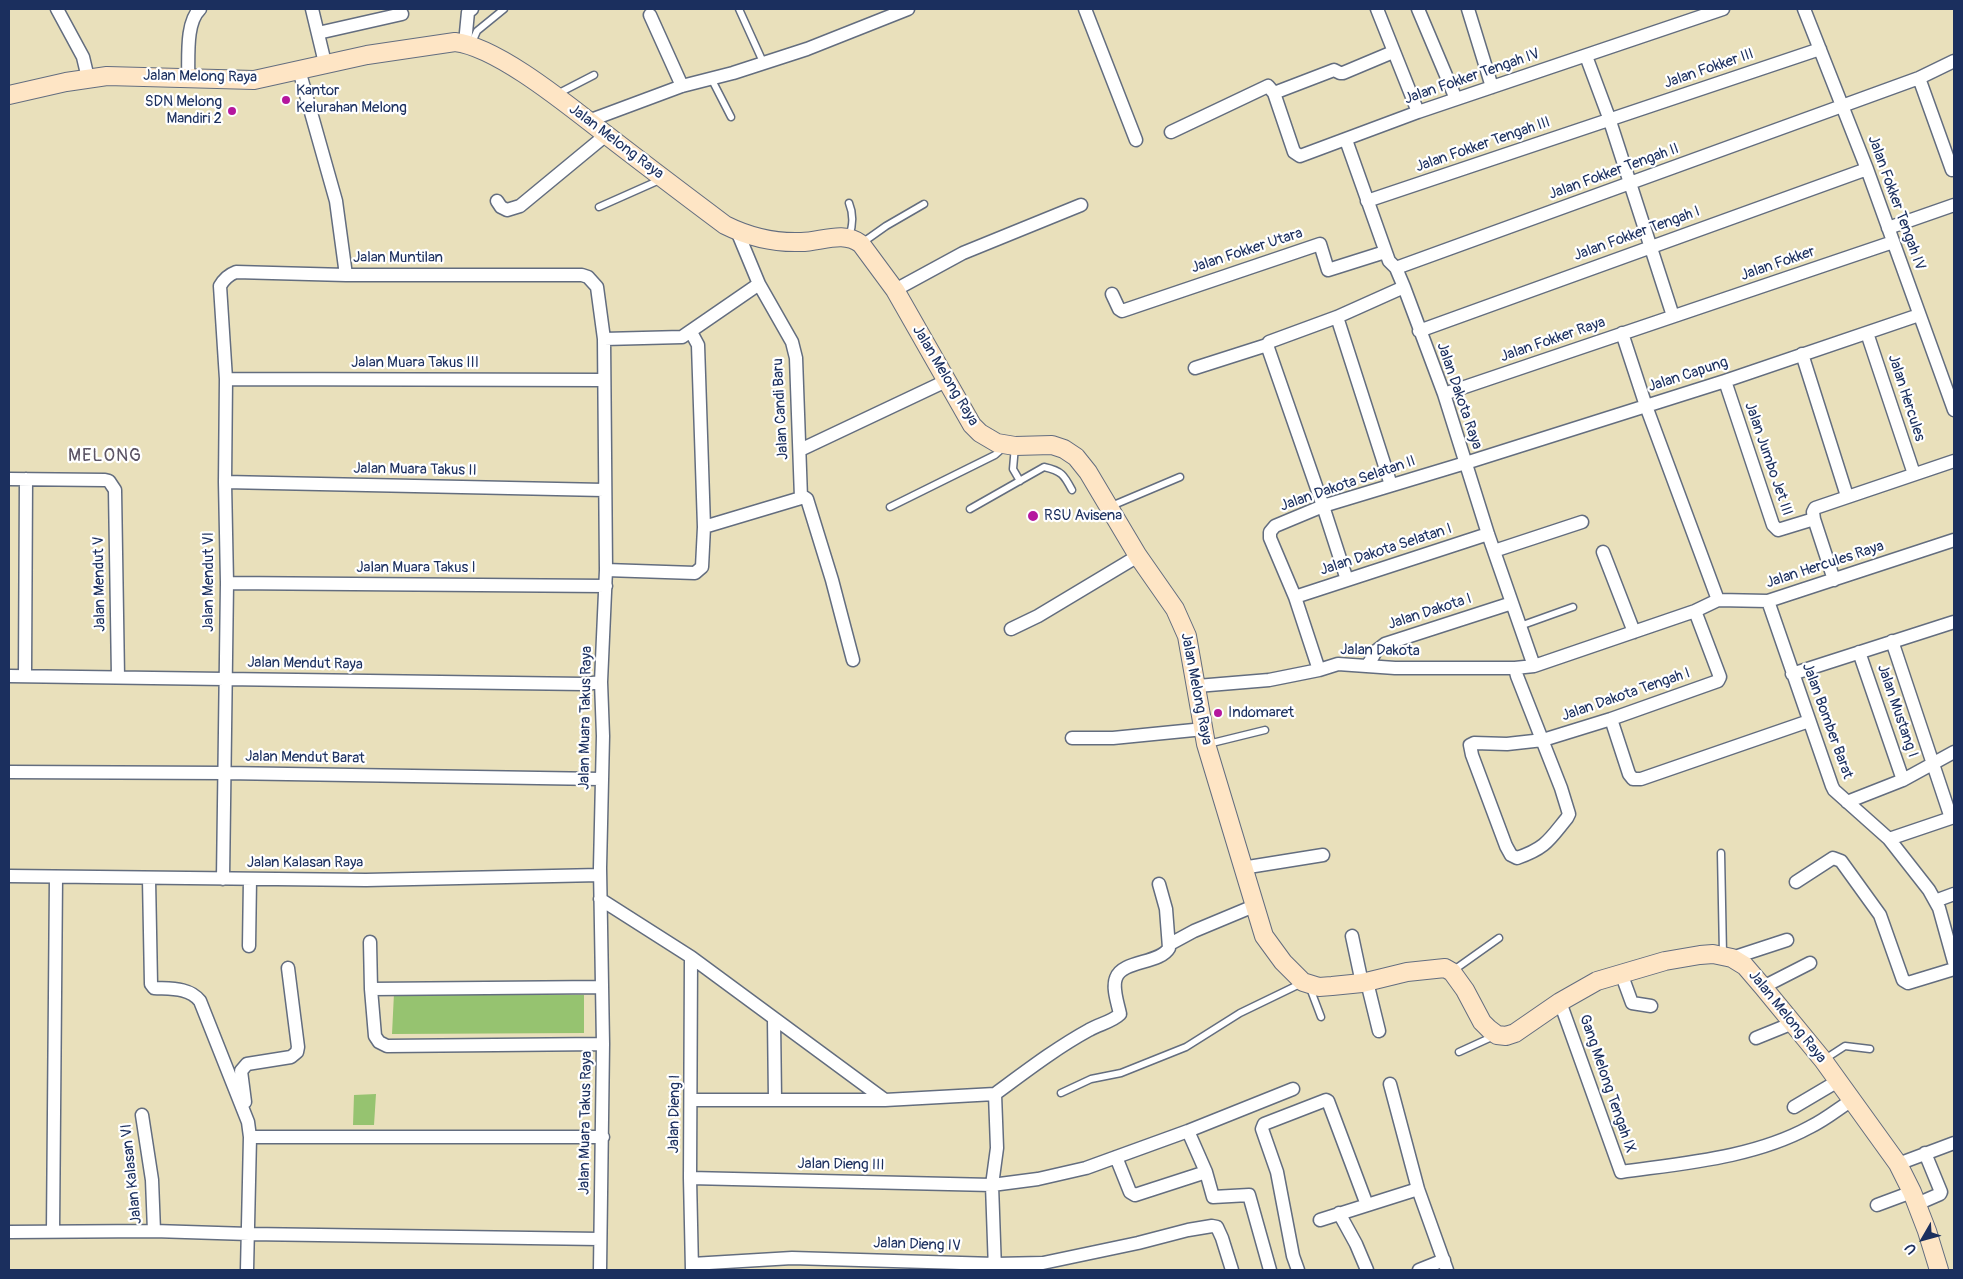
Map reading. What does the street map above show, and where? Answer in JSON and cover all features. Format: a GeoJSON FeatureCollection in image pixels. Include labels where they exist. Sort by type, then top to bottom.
{"type":"FeatureCollection","features":[{"type":"Feature","properties":{"kind":"main road","name":"Jalan Melong Raya"},"geometry":{"type":"LineString","coordinates":[[9,95],[88,78],[107,76],[254,80],[374,53],[443,44],[468,44],[512,67],[557,97],[725,225],[764,240],[782,242],[855,240],[895,290],[972,425],[989,440],[1010,446],[1042,444],[1064,449],[1076,457],[1088,472],[1108,508],[1181,621],[1187,636],[1205,737],[1242,868],[1264,936],[1282,962],[1306,984]]}},
{"type":"Feature","properties":{"kind":"main road"},"geometry":{"type":"LineString","coordinates":[[1306,984],[1319,987],[1438,967],[1445,968],[1452,972],[1465,990],[1482,1022],[1496,1035],[1506,1036],[1515,1033],[1560,1002],[1597,981],[1674,960],[1713,954],[1727,957]]}},
{"type":"Feature","properties":{"kind":"main road","name":"Jalan Melong Raya"},"geometry":{"type":"LineString","coordinates":[[1727,957],[1745,966],[1764,987],[1823,1060],[1898,1164],[1915,1198],[1939,1270]]}},
{"type":"Feature","properties":{"kind":"street"},"geometry":{"type":"LineString","coordinates":[[57,9],[84,57],[88,78]]}},
{"type":"Feature","properties":{"kind":"street"},"geometry":{"type":"LineString","coordinates":[[188,78],[190,26],[196,12],[200,9]]}},
{"type":"Feature","properties":{"kind":"street"},"geometry":{"type":"LineString","coordinates":[[312,9],[325,63]]}},
{"type":"Feature","properties":{"kind":"street"},"geometry":{"type":"LineString","coordinates":[[588,121],[682,86],[808,48],[908,9]]}},
{"type":"Feature","properties":{"kind":"street"},"geometry":{"type":"LineString","coordinates":[[1085,9],[1136,140]]}},
{"type":"Feature","properties":{"kind":"street"},"geometry":{"type":"LineString","coordinates":[[1377,9],[1418,112]]}},
{"type":"Feature","properties":{"kind":"street"},"geometry":{"type":"LineString","coordinates":[[1418,9],[1456,100]]}},
{"type":"Feature","properties":{"kind":"street"},"geometry":{"type":"LineString","coordinates":[[1468,9],[1492,87]]}},
{"type":"Feature","properties":{"kind":"street","name":"Jalan Fokker Tengah IV"},"geometry":{"type":"LineString","coordinates":[[1274,92],[1295,154],[1300,156],[1418,112],[1723,9]]}},
{"type":"Feature","properties":{"kind":"street","name":"Jalan Fokker Tengah IV"},"geometry":{"type":"LineString","coordinates":[[1804,9],[1867,169],[1954,410]]}},
{"type":"Feature","properties":{"kind":"street"},"geometry":{"type":"LineString","coordinates":[[468,10],[468,44]]}},
{"type":"Feature","properties":{"kind":"street"},"geometry":{"type":"LineString","coordinates":[[318,33],[402,14]]}},
{"type":"Feature","properties":{"kind":"street"},"geometry":{"type":"LineString","coordinates":[[650,15],[682,86]]}},
{"type":"Feature","properties":{"kind":"street","name":"Jalan Fokker III"},"geometry":{"type":"LineString","coordinates":[[1609,120],[1820,49]]}},
{"type":"Feature","properties":{"kind":"street"},"geometry":{"type":"LineString","coordinates":[[1171,132],[1268,86],[1274,92],[1334,70],[1340,73],[1343,72],[1393,52]]}},
{"type":"Feature","properties":{"kind":"street"},"geometry":{"type":"LineString","coordinates":[[1586,56],[1609,120],[1673,316]]}},
{"type":"Feature","properties":{"kind":"street","name":"Jalan Fokker Tengah II"},"geometry":{"type":"LineString","coordinates":[[1396,268],[1919,78],[1954,61]]}},
{"type":"Feature","properties":{"kind":"street"},"geometry":{"type":"LineString","coordinates":[[299,70],[336,201],[346,275]]}},
{"type":"Feature","properties":{"kind":"street"},"geometry":{"type":"LineString","coordinates":[[1919,78],[1952,170]]}},
{"type":"Feature","properties":{"kind":"street","name":"Jalan Fokker Tengah III"},"geometry":{"type":"LineString","coordinates":[[1367,201],[1609,120]]}},
{"type":"Feature","properties":{"kind":"street"},"geometry":{"type":"LineString","coordinates":[[497,201],[501,207],[507,210],[520,206],[606,135]]}},
{"type":"Feature","properties":{"kind":"street","name":"Jalan Dakota Raya"},"geometry":{"type":"LineString","coordinates":[[1346,140],[1388,261],[1396,268],[1444,394],[1488,534],[1534,666]]}},
{"type":"Feature","properties":{"kind":"street","name":"Jalan Fokker Tengah I"},"geometry":{"type":"LineString","coordinates":[[1419,331],[1867,169]]}},
{"type":"Feature","properties":{"kind":"street"},"geometry":{"type":"LineString","coordinates":[[895,290],[962,253],[1081,205]]}},
{"type":"Feature","properties":{"kind":"street"},"geometry":{"type":"LineString","coordinates":[[1888,228],[1954,205]]}},
{"type":"Feature","properties":{"kind":"street","name":"Jalan Candi Baru"},"geometry":{"type":"LineString","coordinates":[[737,231],[760,284],[792,342],[796,358],[801,498]]}},
{"type":"Feature","properties":{"kind":"street","name":"Jalan Fokker"},"geometry":{"type":"LineString","coordinates":[[1673,316],[1893,242]]}},
{"type":"Feature","properties":{"kind":"street","name":"Jalan Fokker Utara"},"geometry":{"type":"LineString","coordinates":[[1112,294],[1119,309],[1122,311],[1320,244],[1328,270],[1385,252]]}},
{"type":"Feature","properties":{"kind":"street","name":"Jalan Muntilan"},"geometry":{"type":"LineString","coordinates":[[220,286],[229,275],[236,272],[346,275],[582,275]]}},
{"type":"Feature","properties":{"kind":"street","name":"Jalan Muara Takus Raya"},"geometry":{"type":"LineString","coordinates":[[582,275],[588,277],[598,287],[604,339],[606,586],[601,682],[603,736],[600,899],[603,1137],[600,1270]]}},
{"type":"Feature","properties":{"kind":"street"},"geometry":{"type":"LineString","coordinates":[[604,339],[682,337],[760,284]]}},
{"type":"Feature","properties":{"kind":"street","name":"Jalan Mendut VI"},"geometry":{"type":"LineString","coordinates":[[220,286],[226,379],[225,482],[227,583],[224,679],[223,879]]}},
{"type":"Feature","properties":{"kind":"street"},"geometry":{"type":"LineString","coordinates":[[1195,368],[1268,343],[1404,287]]}},
{"type":"Feature","properties":{"kind":"street","name":"Jalan Capung"},"geometry":{"type":"LineString","coordinates":[[1466,463],[1725,381],[1919,315]]}},
{"type":"Feature","properties":{"kind":"street"},"geometry":{"type":"LineString","coordinates":[[1337,316],[1391,485]]}},
{"type":"Feature","properties":{"kind":"street","name":"Jalan Fokker Raya"},"geometry":{"type":"LineString","coordinates":[[1444,394],[1673,316]]}},
{"type":"Feature","properties":{"kind":"street"},"geometry":{"type":"LineString","coordinates":[[606,570],[695,573],[702,567],[704,528],[698,345],[691,332]]}},
{"type":"Feature","properties":{"kind":"street"},"geometry":{"type":"LineString","coordinates":[[1622,333],[1646,406],[1718,600]]}},
{"type":"Feature","properties":{"kind":"street","name":"Jalan Hercules"},"geometry":{"type":"LineString","coordinates":[[1867,333],[1914,474]]}},
{"type":"Feature","properties":{"kind":"street"},"geometry":{"type":"LineString","coordinates":[[1268,343],[1324,506],[1347,580]]}},
{"type":"Feature","properties":{"kind":"street"},"geometry":{"type":"LineString","coordinates":[[1802,354],[1847,496]]}},
{"type":"Feature","properties":{"kind":"street","name":"Jalan Muara Takus III"},"geometry":{"type":"LineString","coordinates":[[226,379],[604,380]]}},
{"type":"Feature","properties":{"kind":"street"},"geometry":{"type":"LineString","coordinates":[[800,450],[946,380]]}},
{"type":"Feature","properties":{"kind":"street","name":"Jalan Jumbo Jet III"},"geometry":{"type":"LineString","coordinates":[[1725,381],[1775,528],[1781,530],[1814,519],[1813,511],[1815,508],[1954,461]]}},
{"type":"Feature","properties":{"kind":"street","name":"Jalan Dakota Selatan II"},"geometry":{"type":"LineString","coordinates":[[1319,670],[1295,597],[1270,538],[1270,532],[1275,526],[1324,506],[1466,463]]}},
{"type":"Feature","properties":{"kind":"street"},"geometry":{"type":"LineString","coordinates":[[9,478],[26,479],[25,675]]}},
{"type":"Feature","properties":{"kind":"street","name":"Jalan Mendut V"},"geometry":{"type":"LineString","coordinates":[[26,479],[105,480],[109,481],[115,490],[118,677]]}},
{"type":"Feature","properties":{"kind":"street","name":"Jalan Muara Takus II"},"geometry":{"type":"LineString","coordinates":[[225,482],[604,490]]}},
{"type":"Feature","properties":{"kind":"street"},"geometry":{"type":"LineString","coordinates":[[704,528],[804,497],[807,499],[832,580],[853,660]]}},
{"type":"Feature","properties":{"kind":"street"},"geometry":{"type":"LineString","coordinates":[[1814,519],[1834,580]]}},
{"type":"Feature","properties":{"kind":"street"},"geometry":{"type":"LineString","coordinates":[[1494,551],[1582,522]]}},
{"type":"Feature","properties":{"kind":"street","name":"Jalan Dakota Selatan I"},"geometry":{"type":"LineString","coordinates":[[1295,597],[1488,534]]}},
{"type":"Feature","properties":{"kind":"street","name":"Jalan Hercules Raya"},"geometry":{"type":"LineString","coordinates":[[1534,666],[1695,611],[1718,600],[1768,601],[1954,540]]}},
{"type":"Feature","properties":{"kind":"street"},"geometry":{"type":"LineString","coordinates":[[1604,552],[1634,632]]}},
{"type":"Feature","properties":{"kind":"street"},"geometry":{"type":"LineString","coordinates":[[1011,629],[1038,616],[1138,556]]}},
{"type":"Feature","properties":{"kind":"street","name":"Jalan Muara Takus I"},"geometry":{"type":"LineString","coordinates":[[227,583],[606,586]]}},
{"type":"Feature","properties":{"kind":"street","name":"Jalan Bomber Barat"},"geometry":{"type":"LineString","coordinates":[[1768,601],[1832,786],[1847,802],[1889,839],[1929,890],[1935,901],[1954,962]]}},
{"type":"Feature","properties":{"kind":"street","name":"Jalan Dakota I"},"geometry":{"type":"LineString","coordinates":[[1368,665],[1376,651],[1385,644],[1512,603]]}},
{"type":"Feature","properties":{"kind":"street","name":"Jalan Dakota Tengah I"},"geometry":{"type":"LineString","coordinates":[[1543,740],[1569,814],[1549,840],[1535,852],[1518,858],[1512,855],[1506,846],[1472,755],[1470,744],[1507,744],[1543,740],[1611,719],[1720,679],[1695,611]]}},
{"type":"Feature","properties":{"kind":"street"},"geometry":{"type":"LineString","coordinates":[[1792,674],[1892,641],[1953,626]]}},
{"type":"Feature","properties":{"kind":"street"},"geometry":{"type":"LineString","coordinates":[[1889,839],[1952,818],[1892,641]]}},
{"type":"Feature","properties":{"kind":"street","name":"Jalan Mustang I"},"geometry":{"type":"LineString","coordinates":[[1859,652],[1904,780]]}},
{"type":"Feature","properties":{"kind":"street","name":"Jalan Dakota"},"geometry":{"type":"LineString","coordinates":[[1197,686],[1269,680],[1319,670],[1338,664],[1395,668],[1515,668],[1534,666]]}},
{"type":"Feature","properties":{"kind":"street"},"geometry":{"type":"LineString","coordinates":[[1515,668],[1543,740]]}},
{"type":"Feature","properties":{"kind":"street","name":"Jalan Mendut Raya"},"geometry":{"type":"LineString","coordinates":[[9,676],[584,684],[601,682]]}},
{"type":"Feature","properties":{"kind":"street"},"geometry":{"type":"LineString","coordinates":[[1611,719],[1629,774],[1633,779],[1641,779],[1809,720]]}},
{"type":"Feature","properties":{"kind":"street"},"geometry":{"type":"LineString","coordinates":[[1072,738],[1205,737]]}},
{"type":"Feature","properties":{"kind":"street"},"geometry":{"type":"LineString","coordinates":[[1847,802],[1904,780],[1954,752]]}},
{"type":"Feature","properties":{"kind":"street","name":"Jalan Mendut Barat"},"geometry":{"type":"LineString","coordinates":[[9,772],[224,773],[601,779]]}},
{"type":"Feature","properties":{"kind":"street"},"geometry":{"type":"LineString","coordinates":[[1242,868],[1323,856]]}},
{"type":"Feature","properties":{"kind":"street"},"geometry":{"type":"LineString","coordinates":[[1796,882],[1833,858],[1841,861],[1880,915],[1903,980],[1908,983],[1954,969]]}},
{"type":"Feature","properties":{"kind":"street","name":"Jalan Kalasan Raya"},"geometry":{"type":"LineString","coordinates":[[9,876],[366,880],[600,875]]}},
{"type":"Feature","properties":{"kind":"street"},"geometry":{"type":"LineString","coordinates":[[53,1232],[56,876]]}},
{"type":"Feature","properties":{"kind":"street"},"geometry":{"type":"LineString","coordinates":[[150,879],[151,984],[154,988],[186,990],[194,994],[200,1001],[248,1122]]}},
{"type":"Feature","properties":{"kind":"street"},"geometry":{"type":"LineString","coordinates":[[249,946],[250,879]]}},
{"type":"Feature","properties":{"kind":"street"},"geometry":{"type":"LineString","coordinates":[[691,1100],[885,1100],[995,1094],[1090,1029],[1120,1014],[1115,985],[1116,978],[1120,972],[1167,951],[1170,944],[1166,909],[1159,884]]}},
{"type":"Feature","properties":{"kind":"street"},"geometry":{"type":"LineString","coordinates":[[1935,901],[1954,894]]}},
{"type":"Feature","properties":{"kind":"street"},"geometry":{"type":"LineString","coordinates":[[600,899],[691,957],[885,1100]]}},
{"type":"Feature","properties":{"kind":"street"},"geometry":{"type":"LineString","coordinates":[[1170,944],[1194,931],[1254,906]]}},
{"type":"Feature","properties":{"kind":"street"},"geometry":{"type":"LineString","coordinates":[[1352,936],[1358,963],[1379,1031]]}},
{"type":"Feature","properties":{"kind":"street"},"geometry":{"type":"LineString","coordinates":[[1727,957],[1787,940]]}},
{"type":"Feature","properties":{"kind":"street"},"geometry":{"type":"LineString","coordinates":[[370,942],[375,1036],[379,1042],[387,1046],[603,1044]]}},
{"type":"Feature","properties":{"kind":"street","name":"Jalan Dieng I"},"geometry":{"type":"LineString","coordinates":[[691,957],[690,1178],[692,1267]]}},
{"type":"Feature","properties":{"kind":"street"},"geometry":{"type":"LineString","coordinates":[[1764,987],[1810,963]]}},
{"type":"Feature","properties":{"kind":"street"},"geometry":{"type":"LineString","coordinates":[[247,1270],[250,1137],[241,1071],[247,1064],[291,1057],[297,1052],[298,1047],[288,968]]}},
{"type":"Feature","properties":{"kind":"street"},"geometry":{"type":"LineString","coordinates":[[1622,973],[1632,1003],[1651,1006]]}},
{"type":"Feature","properties":{"kind":"street"},"geometry":{"type":"LineString","coordinates":[[371,989],[602,986]]}},
{"type":"Feature","properties":{"kind":"street","name":"Gang Melong Tengah IX"},"geometry":{"type":"LineString","coordinates":[[1560,1002],[1603,1117],[1620,1172],[1707,1160],[1766,1145],[1810,1127],[1852,1100]]}},
{"type":"Feature","properties":{"kind":"street"},"geometry":{"type":"LineString","coordinates":[[774,1019],[775,1100]]}},
{"type":"Feature","properties":{"kind":"street"},"geometry":{"type":"LineString","coordinates":[[1756,1038],[1792,1023]]}},
{"type":"Feature","properties":{"kind":"street"},"geometry":{"type":"LineString","coordinates":[[1794,1107],[1838,1081]]}},
{"type":"Feature","properties":{"kind":"street"},"geometry":{"type":"LineString","coordinates":[[1390,1084],[1418,1188],[1446,1265],[1419,1270]]}},
{"type":"Feature","properties":{"kind":"street","name":"Jalan Dieng III"},"geometry":{"type":"LineString","coordinates":[[690,1178],[992,1185],[1038,1179],[1086,1168],[1188,1131],[1293,1089]]}},
{"type":"Feature","properties":{"kind":"street"},"geometry":{"type":"LineString","coordinates":[[995,1094],[997,1148],[992,1185],[995,1267]]}},
{"type":"Feature","properties":{"kind":"street"},"geometry":{"type":"LineString","coordinates":[[1298,1270],[1293,1256],[1277,1172],[1262,1129],[1264,1124],[1327,1100],[1367,1205]]}},
{"type":"Feature","properties":{"kind":"street","name":"Jalan Kalasan VI"},"geometry":{"type":"LineString","coordinates":[[142,1115],[152,1180],[154,1231]]}},
{"type":"Feature","properties":{"kind":"street"},"geometry":{"type":"LineString","coordinates":[[1188,1131],[1206,1172],[1213,1197],[1249,1195],[1270,1270]]}},
{"type":"Feature","properties":{"kind":"street"},"geometry":{"type":"LineString","coordinates":[[250,1137],[603,1137]]}},
{"type":"Feature","properties":{"kind":"street"},"geometry":{"type":"LineString","coordinates":[[1898,1164],[1954,1143]]}},
{"type":"Feature","properties":{"kind":"street"},"geometry":{"type":"LineString","coordinates":[[1877,1205],[1940,1194],[1941,1192],[1925,1154]]}},
{"type":"Feature","properties":{"kind":"street"},"geometry":{"type":"LineString","coordinates":[[1116,1157],[1130,1192],[1135,1196],[1206,1172]]}},
{"type":"Feature","properties":{"kind":"street"},"geometry":{"type":"LineString","coordinates":[[1320,1220],[1418,1188]]}},
{"type":"Feature","properties":{"kind":"street"},"geometry":{"type":"LineString","coordinates":[[1339,1213],[1356,1244],[1367,1270]]}},
{"type":"Feature","properties":{"kind":"street","name":"Jalan Dieng IV"},"geometry":{"type":"LineString","coordinates":[[692,1267],[792,1258],[995,1267],[1043,1262],[1138,1243],[1188,1230],[1215,1226],[1222,1238],[1232,1270]]}},
{"type":"Feature","properties":{"kind":"street"},"geometry":{"type":"LineString","coordinates":[[9,1232],[154,1231],[600,1239]]}},
{"type":"Feature","properties":{"kind":"lane"},"geometry":{"type":"LineString","coordinates":[[468,44],[477,31],[504,9]]}},
{"type":"Feature","properties":{"kind":"lane"},"geometry":{"type":"LineString","coordinates":[[739,9],[763,62]]}},
{"type":"Feature","properties":{"kind":"lane"},"geometry":{"type":"LineString","coordinates":[[557,97],[563,90],[594,75]]}},
{"type":"Feature","properties":{"kind":"lane"},"geometry":{"type":"LineString","coordinates":[[711,78],[731,116]]}},
{"type":"Feature","properties":{"kind":"lane"},"geometry":{"type":"LineString","coordinates":[[599,207],[663,178]]}},
{"type":"Feature","properties":{"kind":"lane"},"geometry":{"type":"LineString","coordinates":[[849,203],[853,212],[852,227],[855,240],[886,226],[924,204]]}},
{"type":"Feature","properties":{"kind":"lane"},"geometry":{"type":"LineString","coordinates":[[890,506],[1010,446],[1013,469],[1020,481]]}},
{"type":"Feature","properties":{"kind":"lane"},"geometry":{"type":"LineString","coordinates":[[970,509],[1044,467],[1056,470],[1064,475],[1072,490]]}},
{"type":"Feature","properties":{"kind":"lane"},"geometry":{"type":"LineString","coordinates":[[1108,508],[1180,476]]}},
{"type":"Feature","properties":{"kind":"lane"},"geometry":{"type":"LineString","coordinates":[[1520,626],[1573,607]]}},
{"type":"Feature","properties":{"kind":"lane"},"geometry":{"type":"LineString","coordinates":[[1205,737],[1265,730]]}},
{"type":"Feature","properties":{"kind":"lane"},"geometry":{"type":"LineString","coordinates":[[1721,853],[1727,957]]}},
{"type":"Feature","properties":{"kind":"lane"},"geometry":{"type":"LineString","coordinates":[[1452,972],[1499,938]]}},
{"type":"Feature","properties":{"kind":"lane"},"geometry":{"type":"LineString","coordinates":[[1061,1093],[1091,1079],[1121,1073],[1186,1047],[1240,1014],[1306,984],[1321,1017]]}},
{"type":"Feature","properties":{"kind":"lane"},"geometry":{"type":"LineString","coordinates":[[1459,1052],[1496,1035]]}},
{"type":"Feature","properties":{"kind":"lane"},"geometry":{"type":"LineString","coordinates":[[1823,1060],[1845,1046],[1870,1049]]}},
{"type":"Feature","properties":{"kind":"green space"},"geometry":{"type":"Polygon","coordinates":[[[394,993],[584,995],[584,1033],[392,1034],[394,993]]]}},
{"type":"Feature","properties":{"kind":"green space"},"geometry":{"type":"Polygon","coordinates":[[[376,1094],[374,1125],[353,1125],[354,1095],[376,1094]]]}},
{"type":"Feature","properties":{"kind":"place","name":"Kantor Kelurahan Melong"},"geometry":{"type":"Point","coordinates":[286,100]}},
{"type":"Feature","properties":{"kind":"place","name":"SDN Melong Mandiri 2"},"geometry":{"type":"Point","coordinates":[232,111]}},
{"type":"Feature","properties":{"kind":"place","name":"RSU Avisena"},"geometry":{"type":"Point","coordinates":[1033,516]}},
{"type":"Feature","properties":{"kind":"place","name":"Indomaret"},"geometry":{"type":"Point","coordinates":[1218,713]}},
{"type":"Feature","properties":{"kind":"district","name":"MELONG"},"geometry":{"type":"Point","coordinates":[105,456]}}]}
